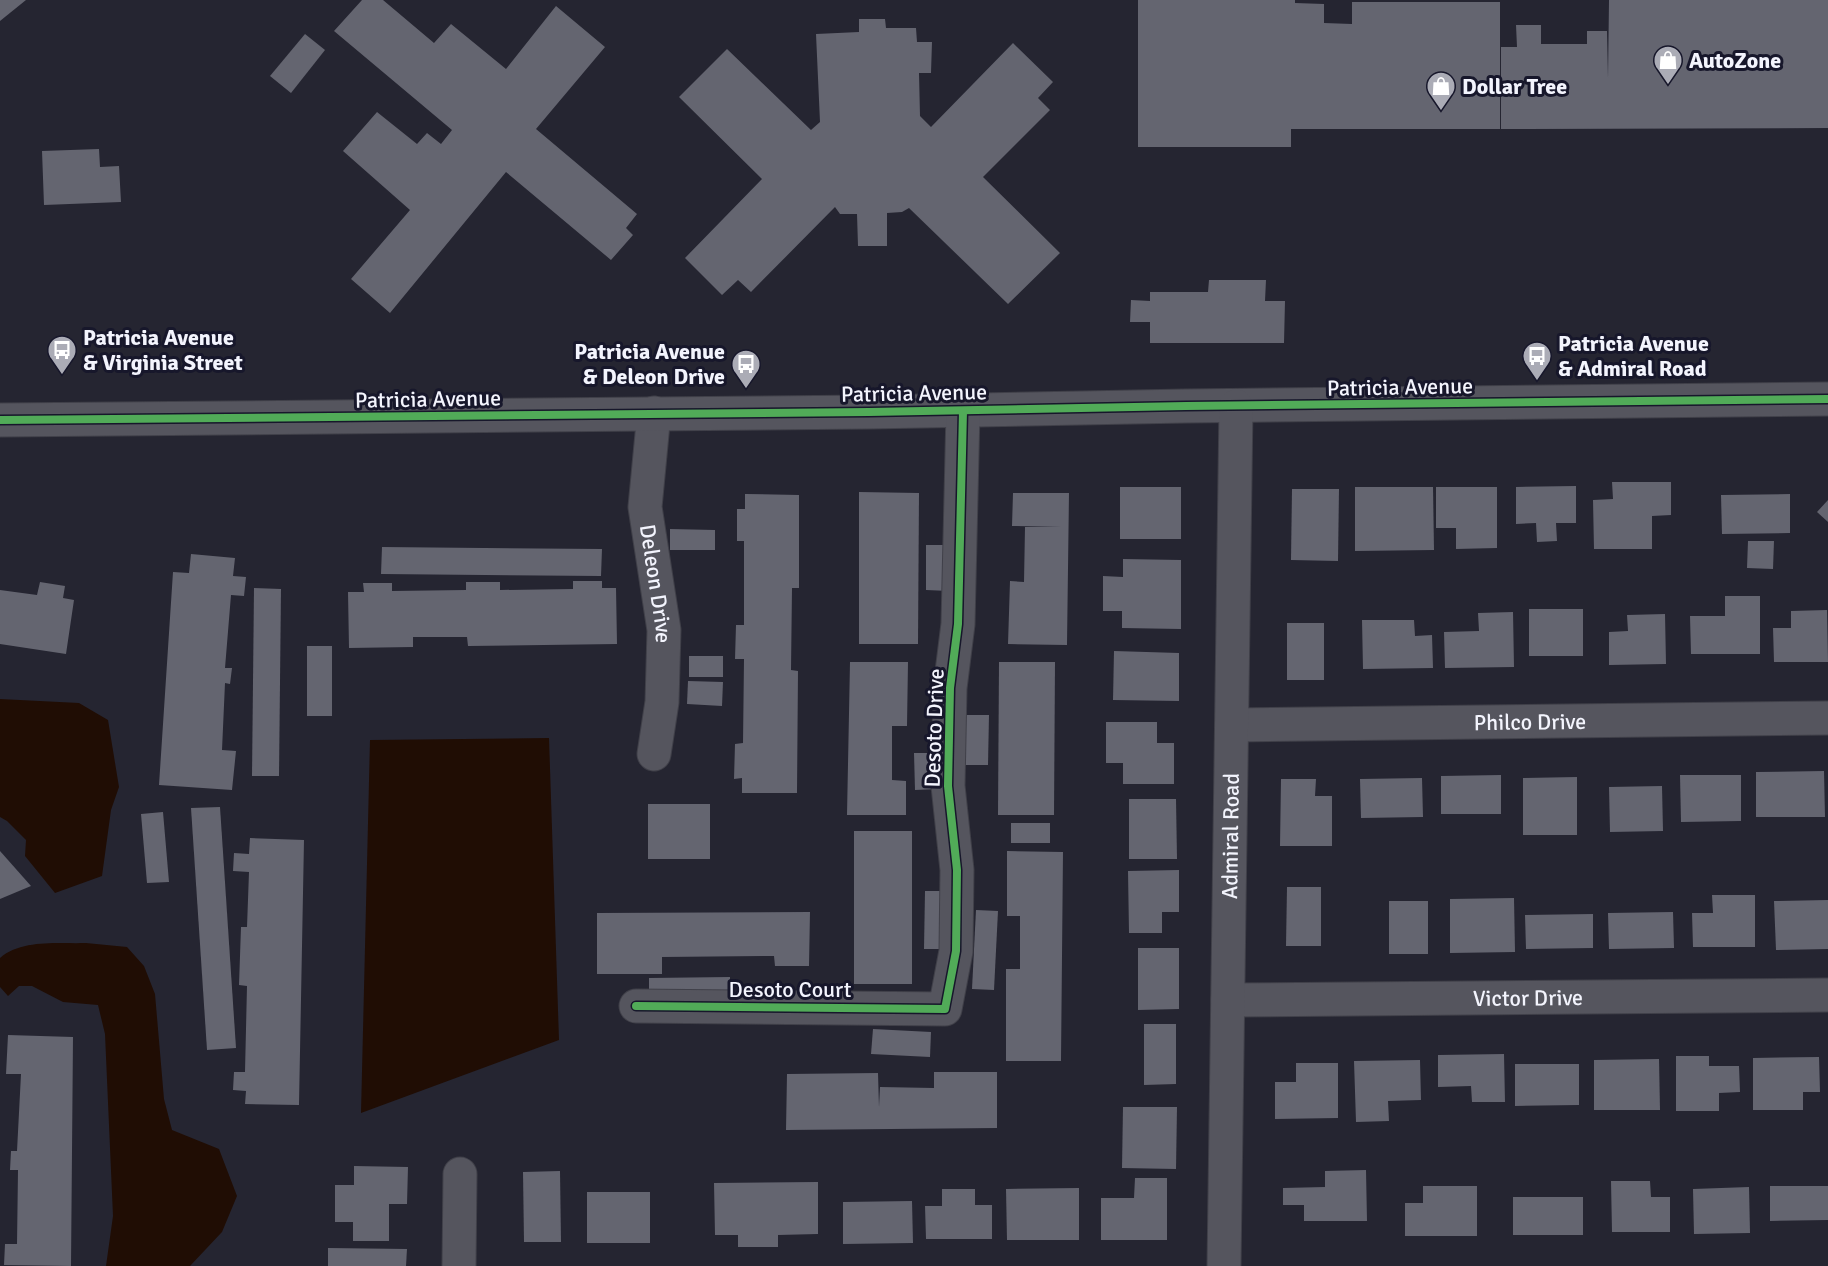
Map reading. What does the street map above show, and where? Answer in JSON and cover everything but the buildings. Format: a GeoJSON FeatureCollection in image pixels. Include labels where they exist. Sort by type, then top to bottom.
{"type":"FeatureCollection","features":[{"type":"Feature","properties":{"kind":"street","name":"Patricia Avenue"},"geometry":{"type":"LineString","coordinates":[[0,420],[963,411],[1828,399]]}},
{"type":"Feature","properties":{"kind":"street","name":"Admiral Road"},"geometry":{"type":"LineString","coordinates":[[1224,1266],[1236,406]]}},
{"type":"Feature","properties":{"kind":"street","name":"Desoto Drive"},"geometry":{"type":"LineString","coordinates":[[945,1009],[956,951],[957,870],[948,786],[950,688],[958,624],[963,411]]}},
{"type":"Feature","properties":{"kind":"street","name":"Deleon Drive"},"geometry":{"type":"LineString","coordinates":[[654,413],[645,507],[664,630],[662,702],[654,754]]}},
{"type":"Feature","properties":{"kind":"street","name":"Philco Drive"},"geometry":{"type":"LineString","coordinates":[[1232,725],[1828,718]]}},
{"type":"Feature","properties":{"kind":"street","name":"Victor Drive"},"geometry":{"type":"LineString","coordinates":[[1228,1000],[1828,995]]}},
{"type":"Feature","properties":{"kind":"street","name":"Desoto Court"},"geometry":{"type":"LineString","coordinates":[[636,1006],[945,1009]]}},
{"type":"Feature","properties":{"kind":"street"},"geometry":{"type":"LineString","coordinates":[[459,1266],[460,1174]]}},
{"type":"Feature","properties":{"kind":"shaded area"},"geometry":{"type":"Polygon","coordinates":[[[0,699],[79,703],[108,720],[119,787],[111,810],[102,876],[55,893],[25,856],[26,840],[0,817],[0,699]]]}},
{"type":"Feature","properties":{"kind":"shaded area"},"geometry":{"type":"Polygon","coordinates":[[[549,738],[559,1040],[361,1113],[370,740],[549,738]]]}},
{"type":"Feature","properties":{"kind":"shaded area"},"geometry":{"type":"Polygon","coordinates":[[[86,943],[127,947],[144,966],[155,994],[164,1099],[172,1130],[219,1149],[237,1196],[222,1232],[190,1266],[106,1266],[113,1216],[105,1034],[98,1005],[63,1002],[32,986],[19,986],[8,996],[0,987],[0,958],[9,952],[30,945],[86,943]]]}},
{"type":"Feature","properties":{"kind":"cycle path"},"geometry":{"type":"LineString","coordinates":[[0,420],[869,412],[1828,399]]}},
{"type":"Feature","properties":{"kind":"cycle path"},"geometry":{"type":"LineString","coordinates":[[636,1006],[945,1009],[956,951],[957,870],[948,786],[950,688],[958,624],[963,411]]}},
{"type":"Feature","properties":{"kind":"place","name":"AutoZone"},"geometry":{"type":"Point","coordinates":[1668,86]}},
{"type":"Feature","properties":{"kind":"place","name":"Dollar Tree"},"geometry":{"type":"Point","coordinates":[1441,112]}},
{"type":"Feature","properties":{"kind":"place","name":"Patricia Avenue & Virginia Street"},"geometry":{"type":"Point","coordinates":[62,376]}},
{"type":"Feature","properties":{"kind":"place","name":"Patricia Avenue & Admiral Road"},"geometry":{"type":"Point","coordinates":[1537,382]}},
{"type":"Feature","properties":{"kind":"place","name":"Patricia Avenue & Deleon Drive"},"geometry":{"type":"Point","coordinates":[746,390]}}]}
